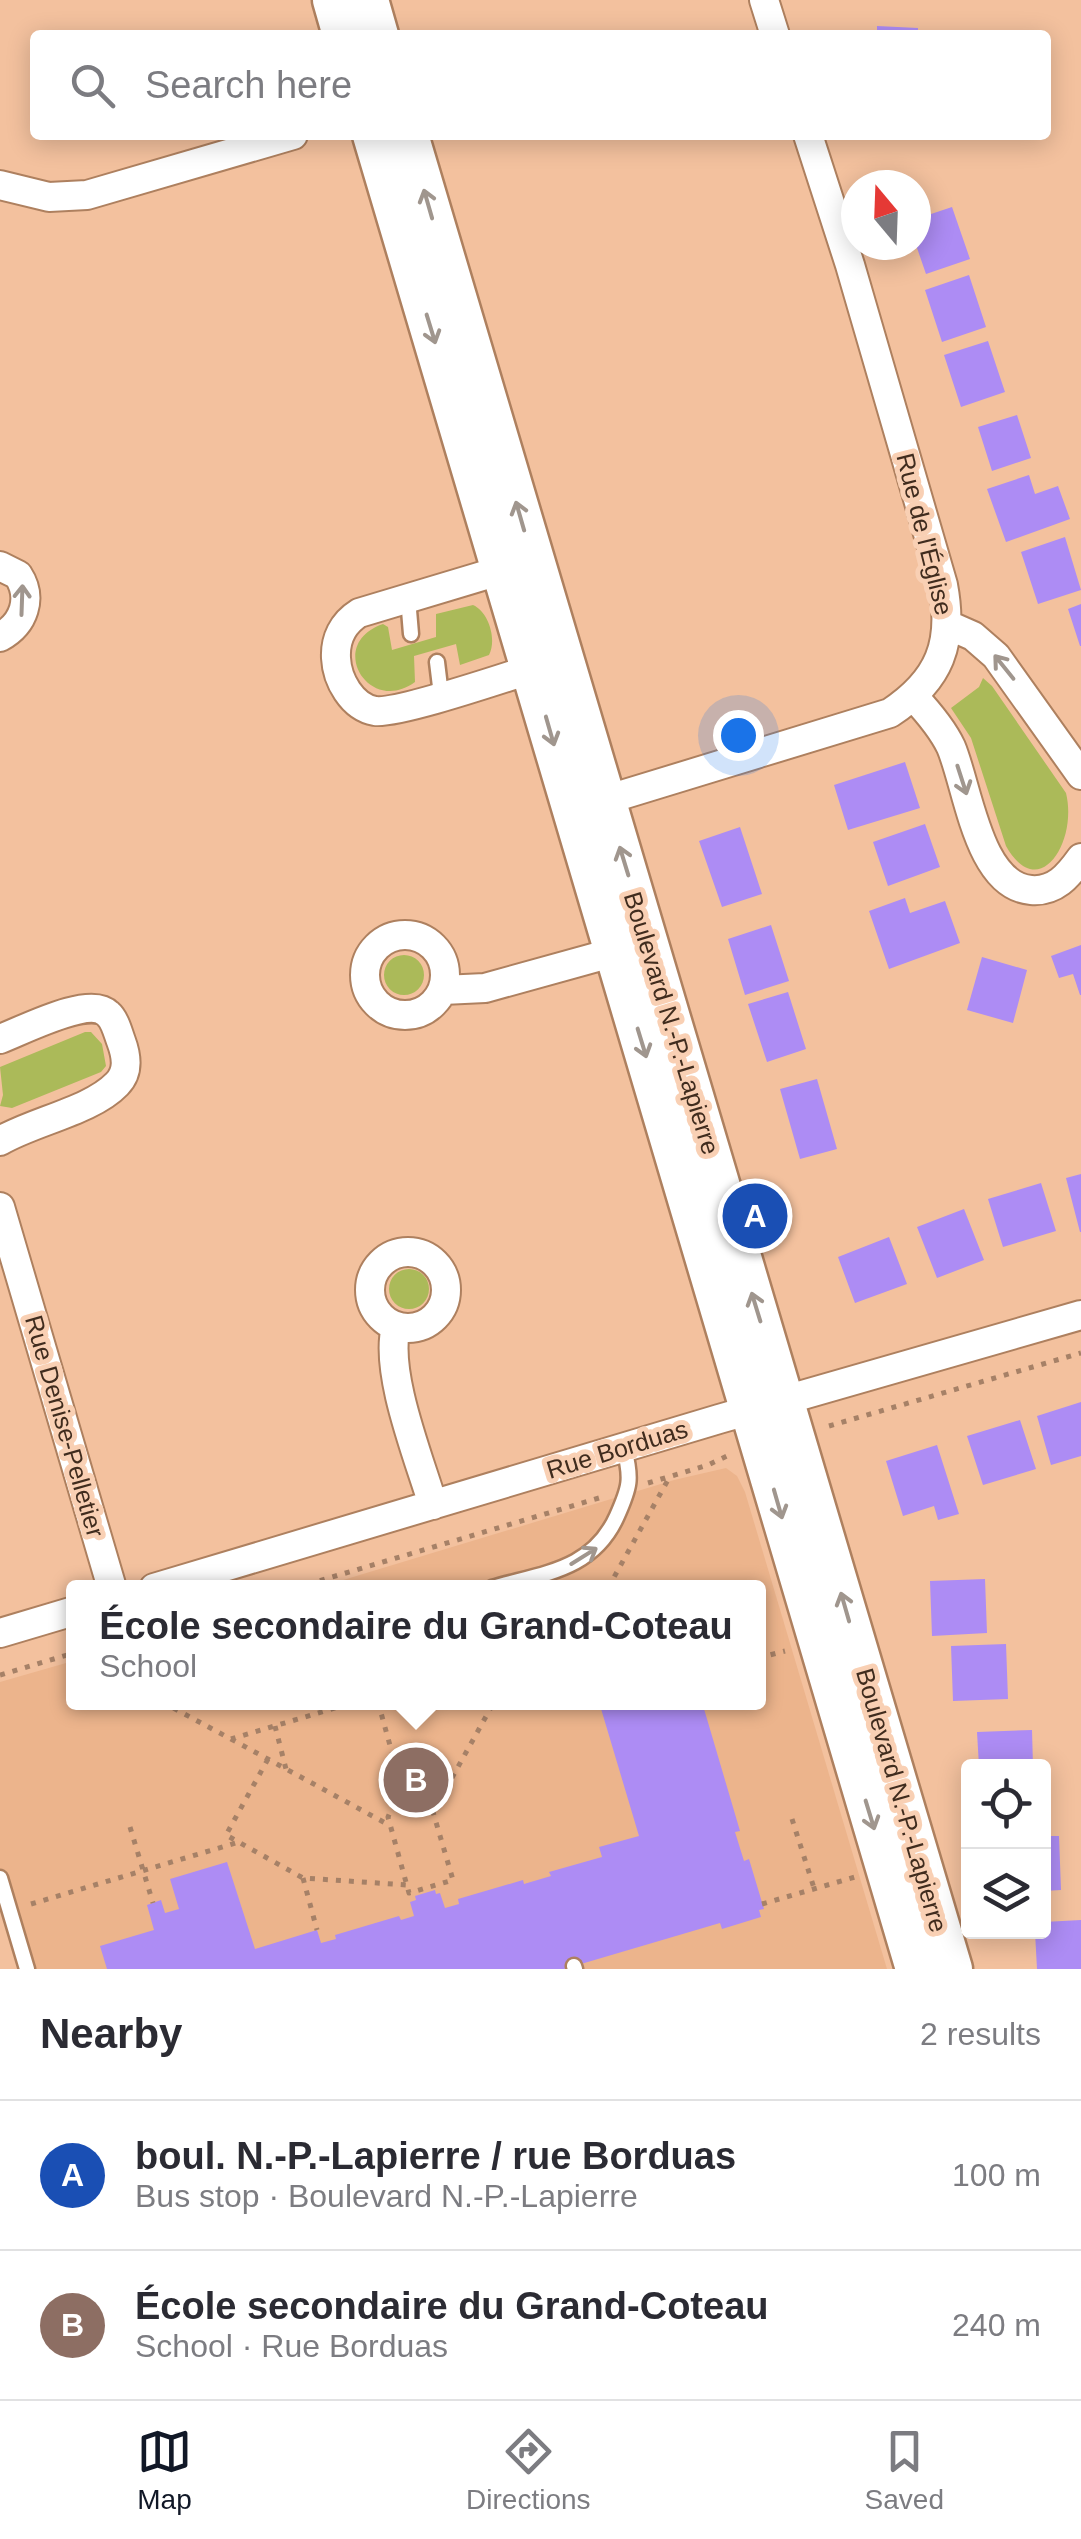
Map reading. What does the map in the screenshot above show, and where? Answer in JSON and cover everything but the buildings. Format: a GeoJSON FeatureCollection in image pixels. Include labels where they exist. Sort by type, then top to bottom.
{"type":"FeatureCollection","features":[{"type":"Feature","properties":{"kind":"street"},"geometry":{"type":"LineString","coordinates":[[333,0],[342,30]]}},
{"type":"Feature","properties":{"kind":"street"},"geometry":{"type":"LineString","coordinates":[[368,0],[377,30]]}},
{"type":"Feature","properties":{"kind":"street"},"geometry":{"type":"LineString","coordinates":[[764,0],[774,30]]}},
{"type":"Feature","properties":{"kind":"street"},"geometry":{"type":"LineString","coordinates":[[0,185],[49,197],[87,195],[275,140]]}},
{"type":"Feature","properties":{"kind":"street","name":"Boulevard N.-P.-Lapierre"},"geometry":{"type":"LineString","coordinates":[[375,140],[518,565],[532,669],[589,805],[615,952],[952,1969]]}},
{"type":"Feature","properties":{"kind":"street","name":"Boulevard N.-P.-Lapierre"},"geometry":{"type":"LineString","coordinates":[[409,140],[518,565],[768,1405],[916,1969]]}},
{"type":"Feature","properties":{"kind":"street","name":"Rue de l'Église"},"geometry":{"type":"LineString","coordinates":[[589,805],[873,720],[914,697],[940,660],[948,625],[943,585],[880,364],[810,140]]}},
{"type":"Feature","properties":{"kind":"street"},"geometry":{"type":"LineString","coordinates":[[518,565],[359,613],[348,620],[336,648],[339,671],[352,696],[374,710],[387,711],[532,669]]}},
{"type":"Feature","properties":{"kind":"street"},"geometry":{"type":"LineString","coordinates":[[0,566],[18,575],[25,594],[23,616],[0,637]]}},
{"type":"Feature","properties":{"kind":"street"},"geometry":{"type":"LineString","coordinates":[[948,625],[973,636],[996,656],[1081,775]]}},
{"type":"Feature","properties":{"kind":"street"},"geometry":{"type":"LineString","coordinates":[[914,697],[942,730],[952,750],[982,840],[1000,876],[1022,889],[1046,890],[1064,880],[1081,858]]}},
{"type":"Feature","properties":{"kind":"street"},"geometry":{"type":"LineString","coordinates":[[443,990],[485,988],[615,952]]}},
{"type":"Feature","properties":{"kind":"street"},"geometry":{"type":"LineString","coordinates":[[0,1040],[72,1011],[94,1008],[112,1020],[126,1064],[124,1076],[108,1092],[0,1141]]}},
{"type":"Feature","properties":{"kind":"street","name":"Rue Denise-Pelletier"},"geometry":{"type":"LineString","coordinates":[[0,1206],[110,1580]]}},
{"type":"Feature","properties":{"kind":"street","name":"Rue Borduas"},"geometry":{"type":"LineString","coordinates":[[181,1580],[1081,1315]]}},
{"type":"Feature","properties":{"kind":"street"},"geometry":{"type":"LineString","coordinates":[[396,1327],[392,1340],[393,1368],[433,1505]]}},
{"type":"Feature","properties":{"kind":"street"},"geometry":{"type":"LineString","coordinates":[[0,1632],[66,1613]]}},
{"type":"Feature","properties":{"kind":"lane"},"geometry":{"type":"LineString","coordinates":[[408,598],[411,634]]}},
{"type":"Feature","properties":{"kind":"lane"},"geometry":{"type":"LineString","coordinates":[[437,662],[441,695]]}},
{"type":"Feature","properties":{"kind":"lane"},"geometry":{"type":"LineString","coordinates":[[519,1580],[572,1564],[598,1548],[610,1533],[629,1489],[630,1468],[624,1448]]}},
{"type":"Feature","properties":{"kind":"lane"},"geometry":{"type":"LineString","coordinates":[[0,1878],[27,1969]]}},
{"type":"Feature","properties":{"kind":"path"},"geometry":{"type":"LineString","coordinates":[[827,1427],[1081,1354]]}},
{"type":"Feature","properties":{"kind":"path","name":"Rue Borduas"},"geometry":{"type":"LineString","coordinates":[[612,1580],[670,1476],[726,1457]]}},
{"type":"Feature","properties":{"kind":"path","name":"Rue Borduas"},"geometry":{"type":"LineString","coordinates":[[323,1580],[581,1503]]}},
{"type":"Feature","properties":{"kind":"path"},"geometry":{"type":"LineString","coordinates":[[766,1656],[797,1647]]}},
{"type":"Feature","properties":{"kind":"path"},"geometry":{"type":"LineString","coordinates":[[0,1675],[66,1655]]}},
{"type":"Feature","properties":{"kind":"path"},"geometry":{"type":"LineString","coordinates":[[177,1710],[389,1825]]}},
{"type":"Feature","properties":{"kind":"path"},"geometry":{"type":"LineString","coordinates":[[230,1739],[329,1710]]}},
{"type":"Feature","properties":{"kind":"path"},"geometry":{"type":"LineString","coordinates":[[380,1710],[404,1797]]}},
{"type":"Feature","properties":{"kind":"path"},"geometry":{"type":"LineString","coordinates":[[433,1812],[489,1712]]}},
{"type":"Feature","properties":{"kind":"path"},"geometry":{"type":"LineString","coordinates":[[276,1726],[286,1769]]}},
{"type":"Feature","properties":{"kind":"path"},"geometry":{"type":"LineString","coordinates":[[218,1849],[268,1759]]}},
{"type":"Feature","properties":{"kind":"path"},"geometry":{"type":"LineString","coordinates":[[404,1797],[420,1797],[433,1812],[454,1880],[410,1893],[389,1825],[389,1809],[404,1797]]}},
{"type":"Feature","properties":{"kind":"path"},"geometry":{"type":"LineString","coordinates":[[792,1819],[814,1888]]}},
{"type":"Feature","properties":{"kind":"path"},"geometry":{"type":"LineString","coordinates":[[130,1827],[153,1903]]}},
{"type":"Feature","properties":{"kind":"path"},"geometry":{"type":"LineString","coordinates":[[226,1835],[303,1878],[407,1885]]}},
{"type":"Feature","properties":{"kind":"path"},"geometry":{"type":"LineString","coordinates":[[20,1907],[239,1842]]}},
{"type":"Feature","properties":{"kind":"path"},"geometry":{"type":"LineString","coordinates":[[762,1904],[864,1874]]}},
{"type":"Feature","properties":{"kind":"path"},"geometry":{"type":"LineString","coordinates":[[303,1878],[318,1930]]}},
{"type":"Feature","properties":{"kind":"shaded area"},"geometry":{"type":"Polygon","coordinates":[[[726,1468],[737,1476],[745,1492],[887,1969],[18,1969],[0,1910],[0,1682],[66,1663],[66,1710],[766,1710],[766,1580],[343,1580],[674,1480],[726,1468]]]}},
{"type":"Feature","properties":{"kind":"green space"},"geometry":{"type":"Polygon","coordinates":[[[473,605],[490,627],[489,655],[460,665],[456,644],[414,656],[415,682],[398,690],[382,690],[369,684],[360,673],[357,646],[366,634],[383,624],[388,627],[392,650],[436,637],[436,614],[473,605]]]}},
{"type":"Feature","properties":{"kind":"green space"},"geometry":{"type":"Polygon","coordinates":[[[983,678],[1066,793],[1068,812],[1061,847],[1043,868],[1031,869],[1019,862],[1006,846],[971,738],[951,708],[979,687],[983,678]]]}},
{"type":"Feature","properties":{"kind":"green space"},"geometry":{"type":"Polygon","coordinates":[[[404,955],[418,961],[424,975],[418,989],[404,995],[390,989],[384,975],[390,961],[404,955]]]}},
{"type":"Feature","properties":{"kind":"green space"},"geometry":{"type":"Polygon","coordinates":[[[91,1032],[102,1044],[106,1066],[101,1072],[12,1108],[0,1106],[0,1067],[91,1032]]]}},
{"type":"Feature","properties":{"kind":"green space"},"geometry":{"type":"Polygon","coordinates":[[[409,1269],[423,1275],[429,1289],[423,1303],[409,1309],[395,1303],[389,1289],[395,1275],[409,1269]]]}},
{"type":"Feature","properties":{"kind":"place","name":"boul. N.-P.-Lapierre / rue Borduas"},"geometry":{"type":"Point","coordinates":[755,1216]}},
{"type":"Feature","properties":{"kind":"place","name":"École secondaire du Grand-Coteau"},"geometry":{"type":"Point","coordinates":[416,1780]}}]}
